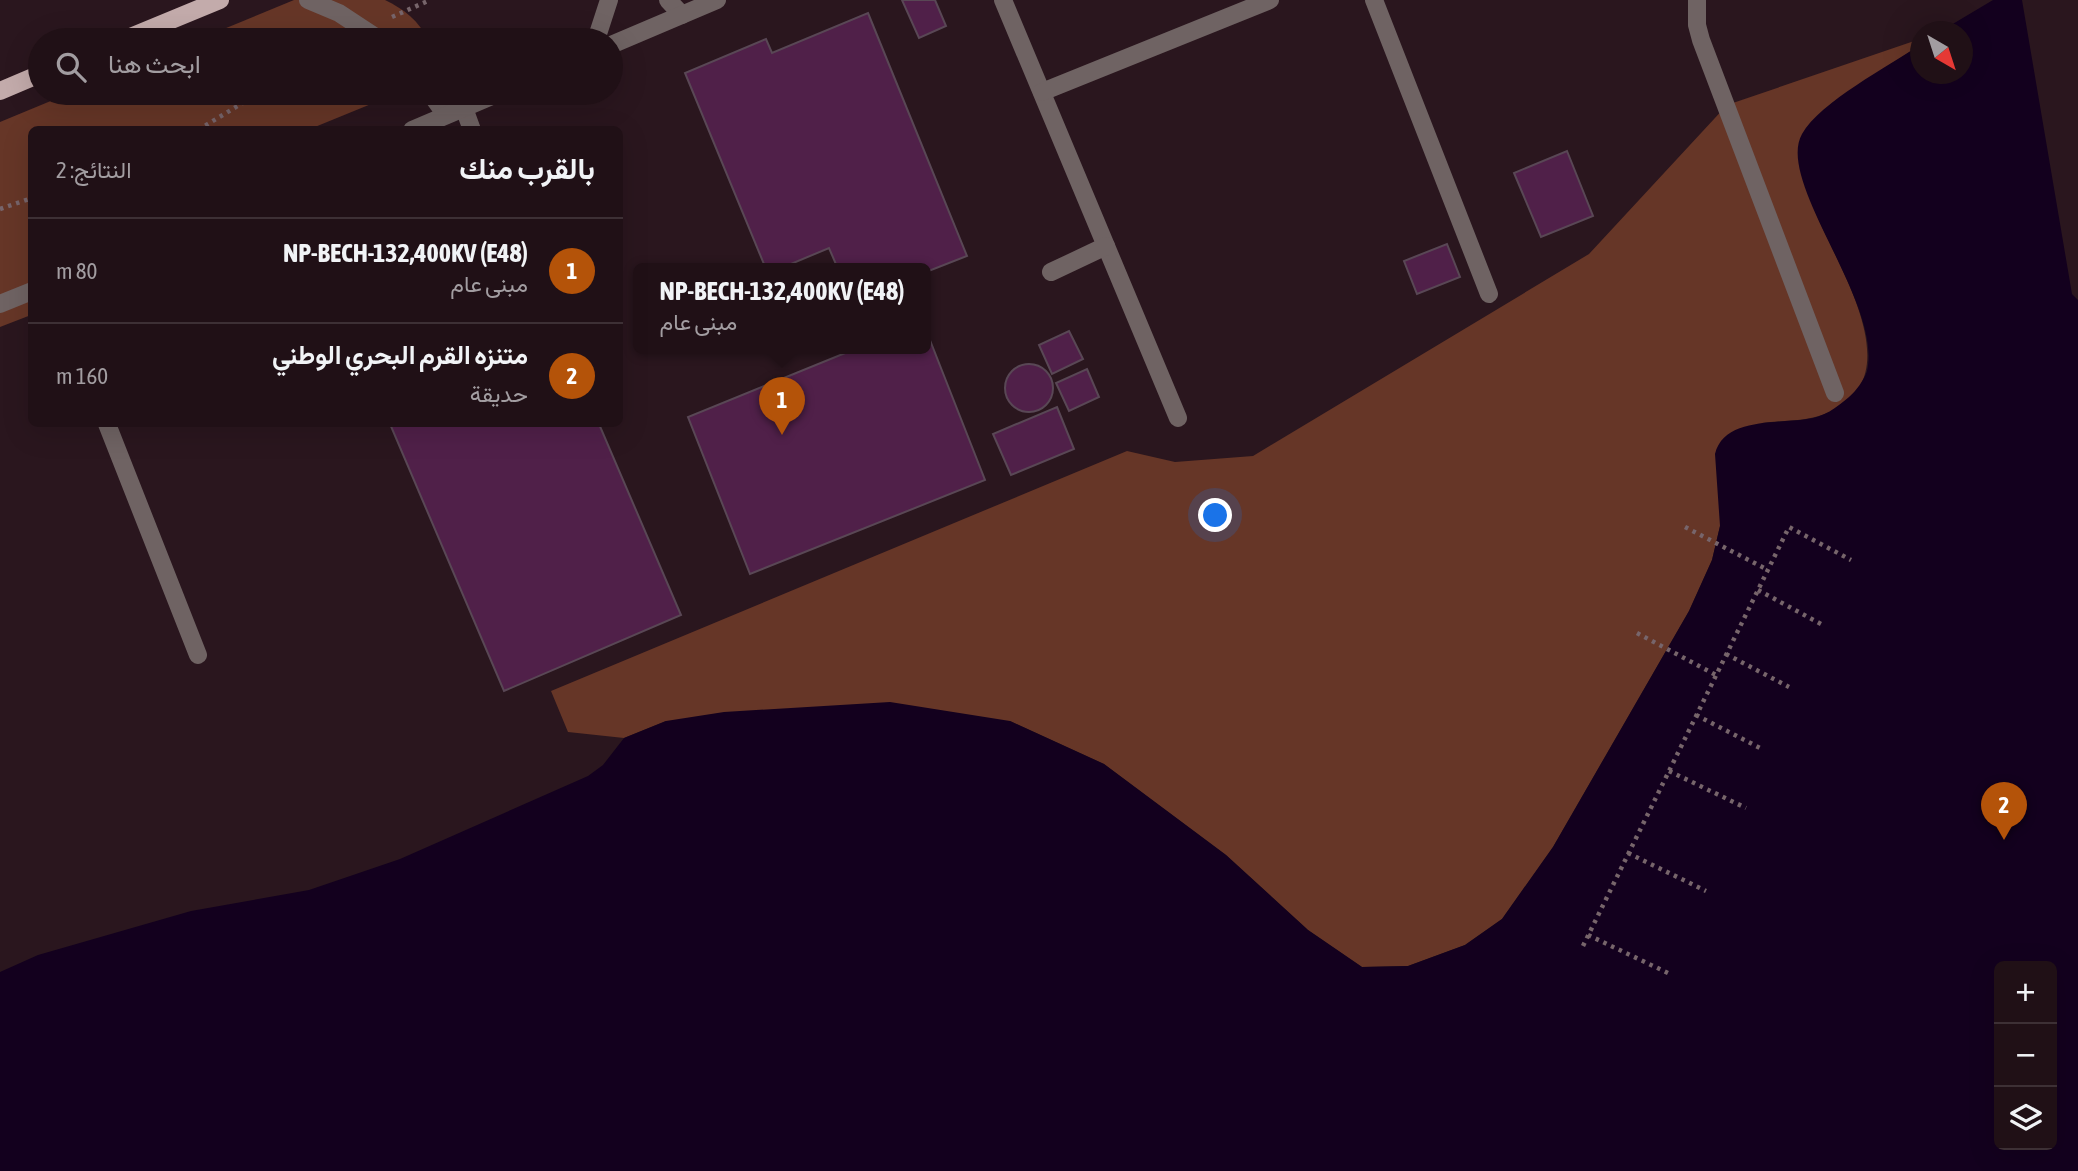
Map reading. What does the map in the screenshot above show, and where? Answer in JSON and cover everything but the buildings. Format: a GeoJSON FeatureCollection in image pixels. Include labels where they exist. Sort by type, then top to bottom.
{"type":"FeatureCollection","features":[{"type":"Feature","properties":{"kind":"main road"},"geometry":{"type":"LineString","coordinates":[[152,28],[220,0]]}},
{"type":"Feature","properties":{"kind":"main road"},"geometry":{"type":"LineString","coordinates":[[0,91],[28,79]]}},
{"type":"Feature","properties":{"kind":"lane"},"geometry":{"type":"LineString","coordinates":[[308,0],[338,13],[361,28]]}},
{"type":"Feature","properties":{"kind":"lane"},"geometry":{"type":"LineString","coordinates":[[600,28],[609,0]]}},
{"type":"Feature","properties":{"kind":"lane"},"geometry":{"type":"LineString","coordinates":[[668,0],[682,15]]}},
{"type":"Feature","properties":{"kind":"lane"},"geometry":{"type":"LineString","coordinates":[[623,40],[717,0]]}},
{"type":"Feature","properties":{"kind":"lane"},"geometry":{"type":"LineString","coordinates":[[1003,0],[1178,418]]}},
{"type":"Feature","properties":{"kind":"lane"},"geometry":{"type":"LineString","coordinates":[[1042,92],[1270,0]]}},
{"type":"Feature","properties":{"kind":"lane"},"geometry":{"type":"LineString","coordinates":[[1374,0],[1489,294]]}},
{"type":"Feature","properties":{"kind":"lane"},"geometry":{"type":"LineString","coordinates":[[1697,0],[1697,25],[1701,40],[1835,393]]}},
{"type":"Feature","properties":{"kind":"lane"},"geometry":{"type":"LineString","coordinates":[[439,105],[446,115]]}},
{"type":"Feature","properties":{"kind":"lane"},"geometry":{"type":"LineString","coordinates":[[421,126],[471,105]]}},
{"type":"Feature","properties":{"kind":"lane"},"geometry":{"type":"LineString","coordinates":[[464,108],[471,126]]}},
{"type":"Feature","properties":{"kind":"lane"},"geometry":{"type":"LineString","coordinates":[[1051,272],[1106,246]]}},
{"type":"Feature","properties":{"kind":"lane"},"geometry":{"type":"LineString","coordinates":[[0,304],[28,293]]}},
{"type":"Feature","properties":{"kind":"lane"},"geometry":{"type":"LineString","coordinates":[[108,427],[198,654]]}},
{"type":"Feature","properties":{"kind":"path"},"geometry":{"type":"LineString","coordinates":[[205,126],[239,105]]}},
{"type":"Feature","properties":{"kind":"path"},"geometry":{"type":"LineString","coordinates":[[0,209],[28,199]]}},
{"type":"Feature","properties":{"kind":"path"},"geometry":{"type":"LineString","coordinates":[[1685,527],[1768,570]]}},
{"type":"Feature","properties":{"kind":"path"},"geometry":{"type":"LineString","coordinates":[[1583,946],[1789,527],[1851,559]]}},
{"type":"Feature","properties":{"kind":"path"},"geometry":{"type":"LineString","coordinates":[[1758,590],[1821,624]]}},
{"type":"Feature","properties":{"kind":"path"},"geometry":{"type":"LineString","coordinates":[[1637,633],[1716,675]]}},
{"type":"Feature","properties":{"kind":"path"},"geometry":{"type":"LineString","coordinates":[[1726,654],[1788,687]]}},
{"type":"Feature","properties":{"kind":"path"},"geometry":{"type":"LineString","coordinates":[[1696,715],[1760,748]]}},
{"type":"Feature","properties":{"kind":"path"},"geometry":{"type":"LineString","coordinates":[[1669,771],[1746,808]]}},
{"type":"Feature","properties":{"kind":"path"},"geometry":{"type":"LineString","coordinates":[[1628,853],[1706,891]]}},
{"type":"Feature","properties":{"kind":"path"},"geometry":{"type":"LineString","coordinates":[[1588,935],[1668,973]]}},
{"type":"Feature","properties":{"kind":"shaded area"},"geometry":{"type":"Polygon","coordinates":[[[294,0],[385,0],[410,16],[421,28],[226,28],[294,0]]]}},
{"type":"Feature","properties":{"kind":"shaded area"},"geometry":{"type":"Polygon","coordinates":[[[1993,0],[2022,0],[2072,294],[2078,300],[2078,1171],[0,1171],[0,972],[38,955],[191,911],[309,890],[400,859],[588,776],[603,765],[624,738],[666,721],[724,712],[890,702],[1010,721],[1104,764],[1226,855],[1308,930],[1362,967],[1408,966],[1465,945],[1502,919],[1553,847],[1689,611],[1712,560],[1720,526],[1715,454],[1720,442],[1740,428],[1754,424],[1807,419],[1824,414],[1849,397],[1864,378],[1867,371],[1868,343],[1860,312],[1803,182],[1798,155],[1802,134],[1811,122],[1839,97],[1910,51],[1910,84],[1973,84],[1973,21],[1958,21],[1993,0]]]}},
{"type":"Feature","properties":{"kind":"shaded area"},"geometry":{"type":"Polygon","coordinates":[[[1910,42],[1910,52],[1832,103],[1802,135],[1809,195],[1860,314],[1867,344],[1866,371],[1854,394],[1830,412],[1805,419],[1762,423],[1720,500],[1720,526],[1712,560],[1689,611],[1553,847],[1502,919],[1465,945],[1408,966],[1362,967],[1308,930],[1226,855],[1104,764],[1010,721],[666,721],[624,738],[568,732],[551,691],[1127,451],[1175,462],[1253,456],[1589,254],[1727,105],[1910,42]]]}},
{"type":"Feature","properties":{"kind":"shaded area"},"geometry":{"type":"Polygon","coordinates":[[[41,105],[369,105],[317,126],[28,126],[28,316],[0,327],[0,122],[41,105]]]}},
{"type":"Feature","properties":{"kind":"place","name":"NP-BECH-132,400KV (E48)"},"geometry":{"type":"Point","coordinates":[782,435]}},
{"type":"Feature","properties":{"kind":"place","name":"متنزه القرم البحري الوطني"},"geometry":{"type":"Point","coordinates":[2004,840]}}]}
